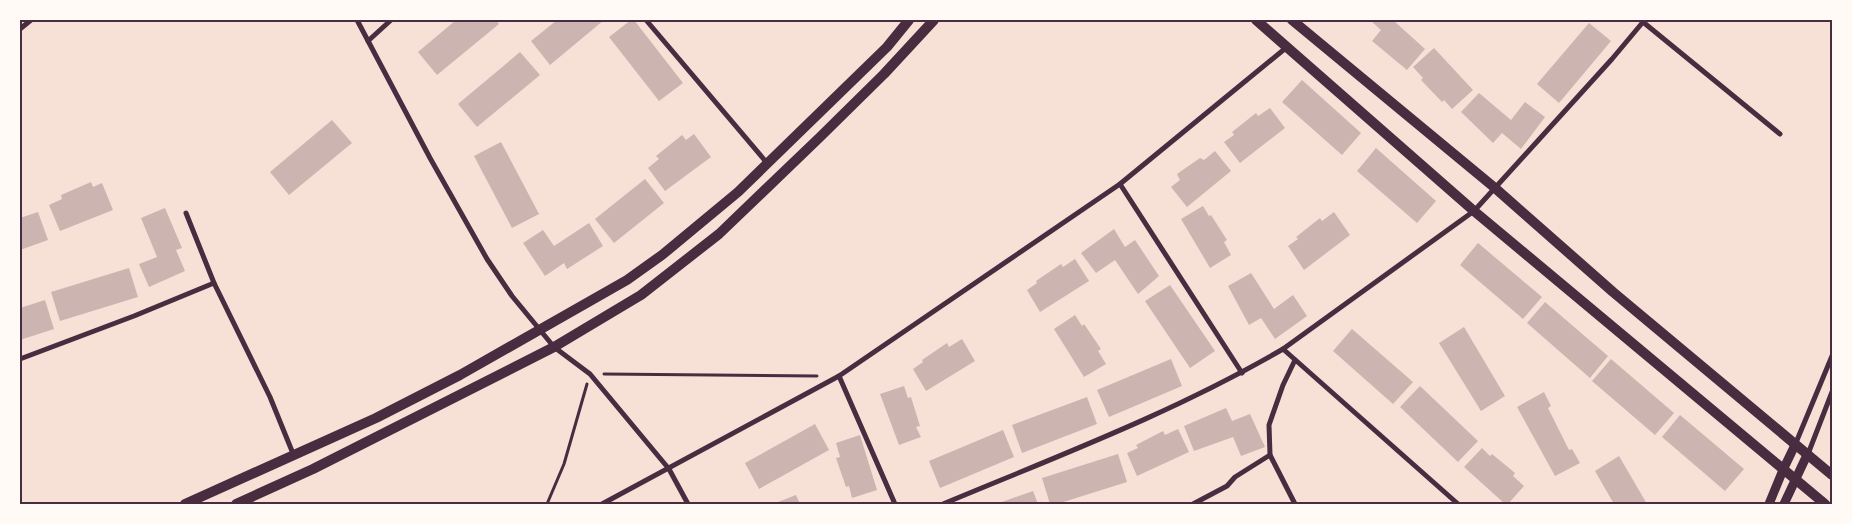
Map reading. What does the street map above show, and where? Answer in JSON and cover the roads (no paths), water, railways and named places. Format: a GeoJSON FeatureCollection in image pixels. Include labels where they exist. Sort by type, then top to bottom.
{"type":"FeatureCollection","features":[{"type":"Feature","properties":{"kind":"main road"},"geometry":{"type":"LineString","coordinates":[[185,504],[294,456],[393,409],[460,375],[627,280],[662,255],[738,192],[887,47],[910,20]]}},
{"type":"Feature","properties":{"kind":"main road"},"geometry":{"type":"LineString","coordinates":[[236,504],[321,465],[554,347],[641,294],[719,234],[884,74],[934,20]]}},
{"type":"Feature","properties":{"kind":"main road"},"geometry":{"type":"LineString","coordinates":[[1256,20],[1474,211],[1825,504]]}},
{"type":"Feature","properties":{"kind":"main road"},"geometry":{"type":"LineString","coordinates":[[1292,20],[1495,188],[1613,292],[1832,475]]}},
{"type":"Feature","properties":{"kind":"street"},"geometry":{"type":"LineString","coordinates":[[20,29],[31,20]]}},
{"type":"Feature","properties":{"kind":"street"},"geometry":{"type":"LineString","coordinates":[[357,20],[430,158],[487,259],[512,296],[554,347],[590,374],[669,469],[688,504]]}},
{"type":"Feature","properties":{"kind":"street"},"geometry":{"type":"LineString","coordinates":[[368,41],[391,20]]}},
{"type":"Feature","properties":{"kind":"street"},"geometry":{"type":"LineString","coordinates":[[646,20],[767,163]]}},
{"type":"Feature","properties":{"kind":"street"},"geometry":{"type":"LineString","coordinates":[[943,504],[1139,422],[1242,373],[1284,349],[1474,211],[1606,66],[1642,21],[1780,134]]}},
{"type":"Feature","properties":{"kind":"street"},"geometry":{"type":"LineString","coordinates":[[602,504],[840,376],[1120,184],[1288,47]]}},
{"type":"Feature","properties":{"kind":"street"},"geometry":{"type":"LineString","coordinates":[[1120,184],[1242,373]]}},
{"type":"Feature","properties":{"kind":"street"},"geometry":{"type":"LineString","coordinates":[[186,213],[214,283],[270,397],[294,456]]}},
{"type":"Feature","properties":{"kind":"street"},"geometry":{"type":"LineString","coordinates":[[20,359],[134,316],[214,283]]}},
{"type":"Feature","properties":{"kind":"street"},"geometry":{"type":"LineString","coordinates":[[1284,349],[1294,360],[1458,504]]}},
{"type":"Feature","properties":{"kind":"street"},"geometry":{"type":"LineString","coordinates":[[1769,504],[1832,356]]}},
{"type":"Feature","properties":{"kind":"street"},"geometry":{"type":"LineString","coordinates":[[1294,360],[1269,425],[1270,455],[1295,504]]}},
{"type":"Feature","properties":{"kind":"street"},"geometry":{"type":"LineString","coordinates":[[840,376],[895,504]]}},
{"type":"Feature","properties":{"kind":"street"},"geometry":{"type":"LineString","coordinates":[[1784,504],[1794,480],[1808,455],[1832,392]]}},
{"type":"Feature","properties":{"kind":"street"},"geometry":{"type":"LineString","coordinates":[[1193,504],[1227,486],[1235,477],[1270,455]]}}]}
